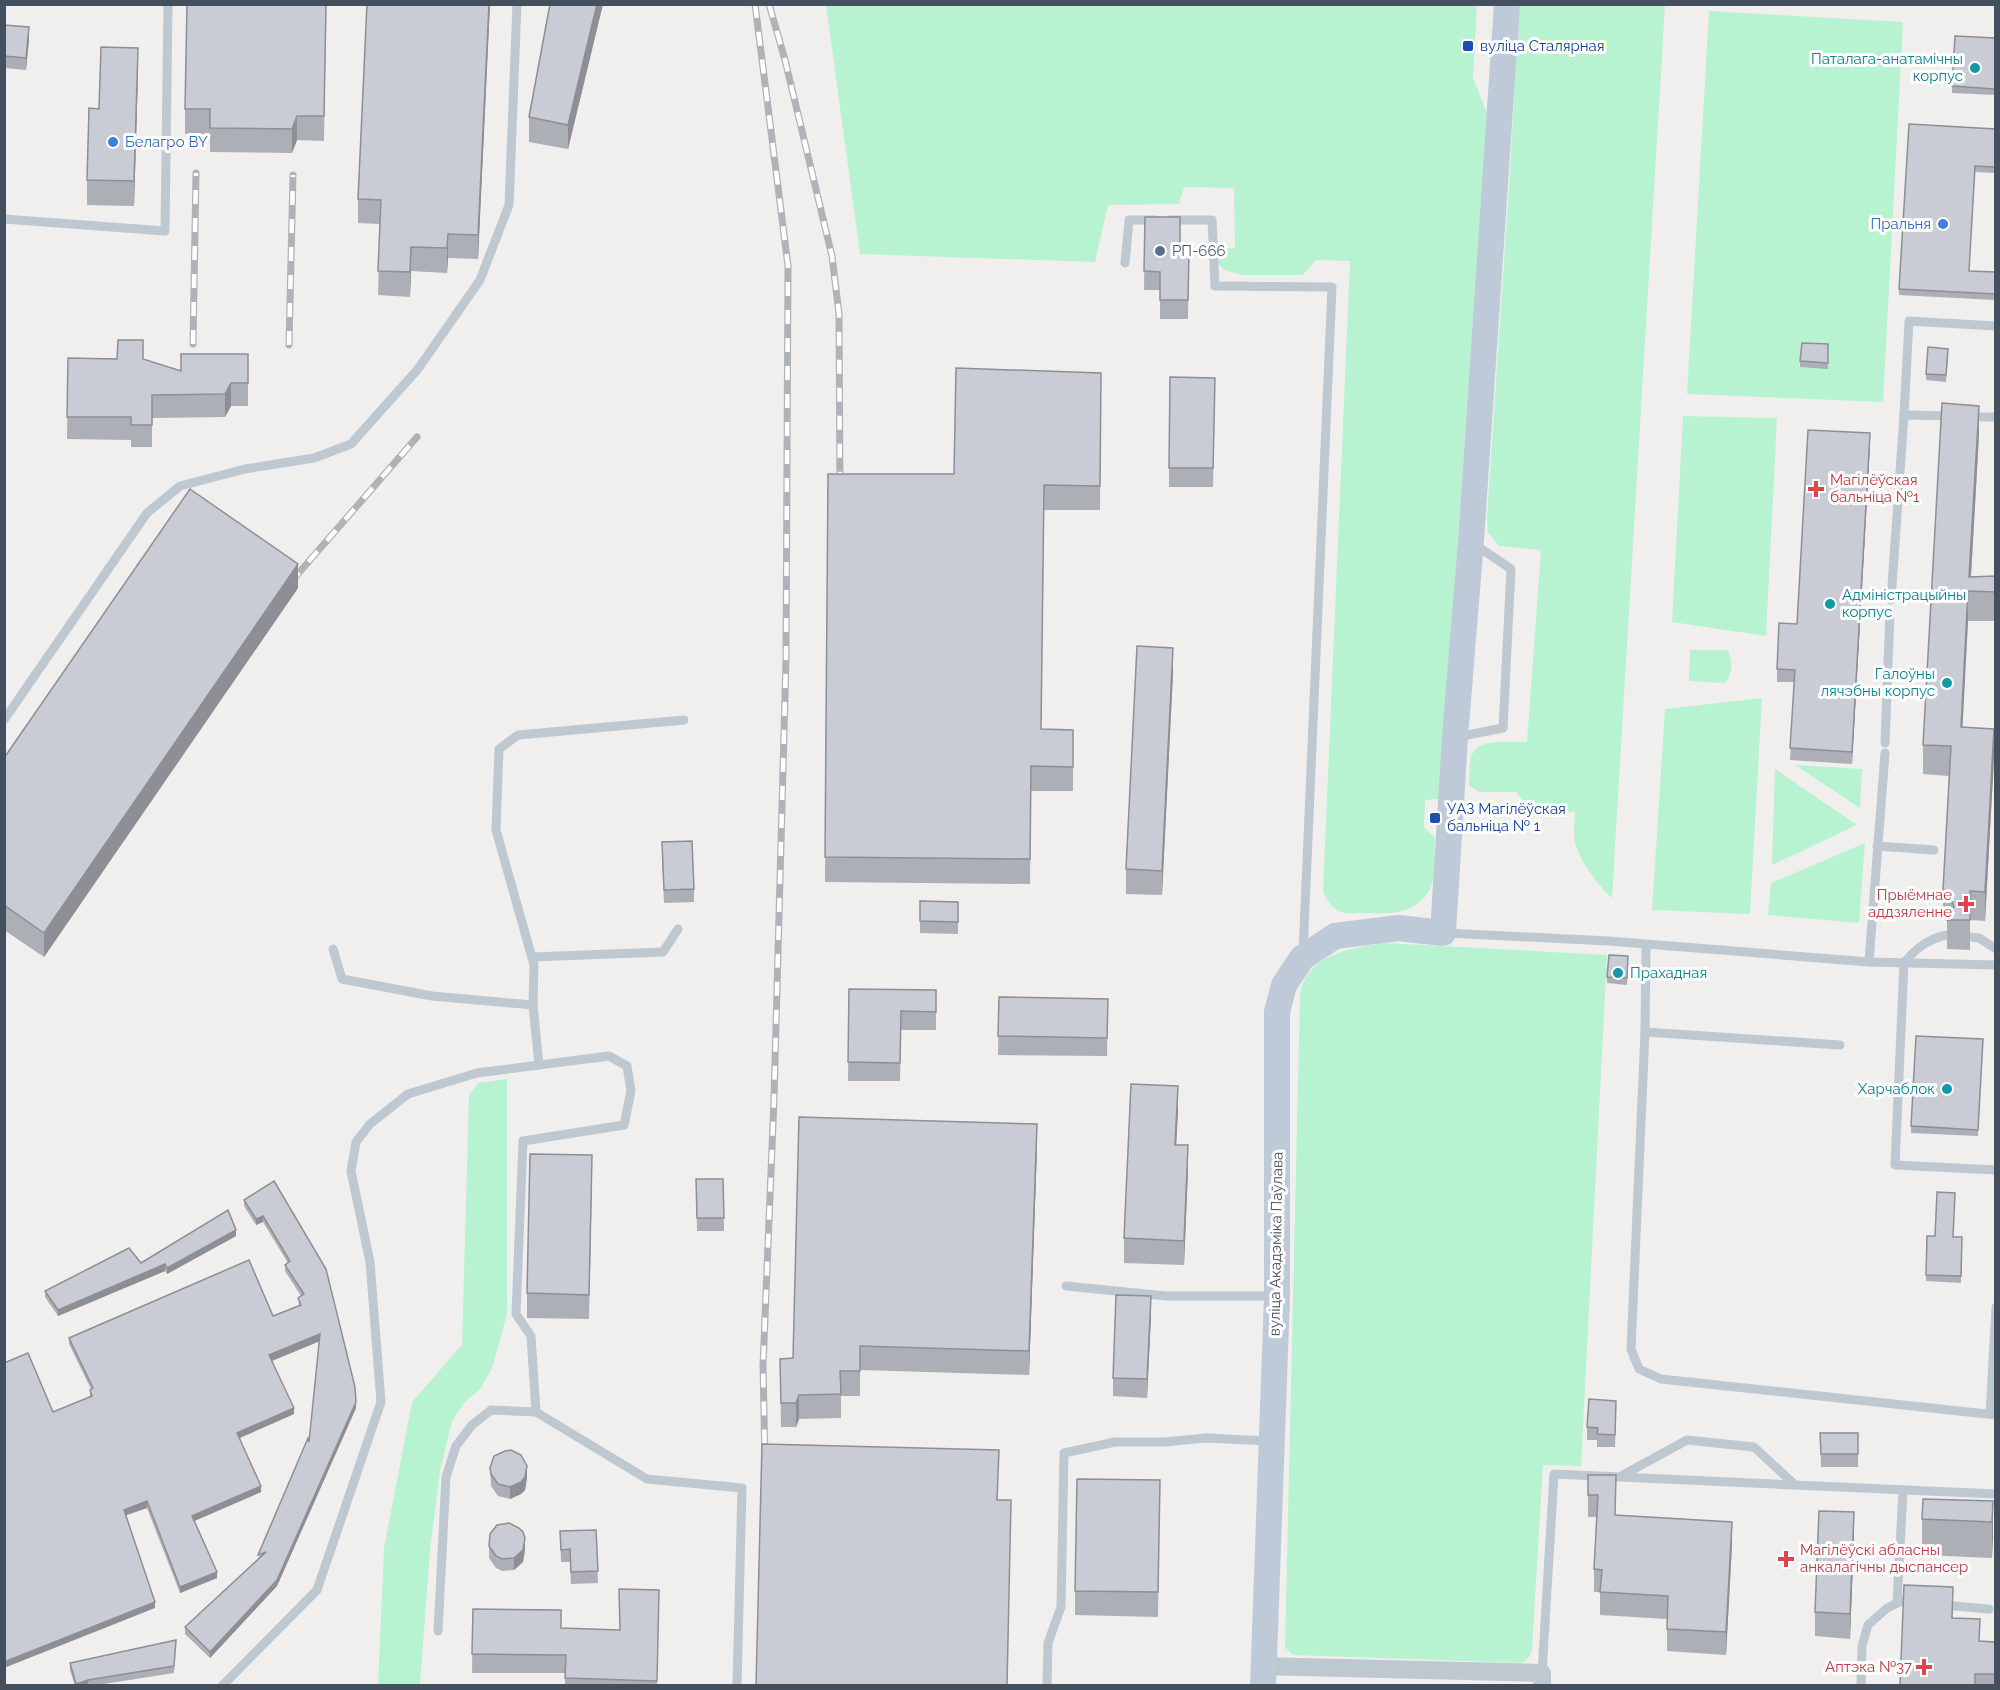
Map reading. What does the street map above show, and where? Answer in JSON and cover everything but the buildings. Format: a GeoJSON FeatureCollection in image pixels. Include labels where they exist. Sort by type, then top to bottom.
{"type":"FeatureCollection","features":[{"type":"Feature","properties":{"kind":"main road"},"geometry":{"type":"LineString","coordinates":[[1443,933],[1507,4]]}},
{"type":"Feature","properties":{"kind":"main road","name":"вуліца Акадэміка Паўлава"},"geometry":{"type":"LineString","coordinates":[[1263,1676],[1277,1296],[1277,1012],[1284,985],[1302,958],[1335,936],[1398,928],[1443,933]]}},
{"type":"Feature","properties":{"kind":"street"},"geometry":{"type":"LineString","coordinates":[[1263,1676],[1542,1679]]}},
{"type":"Feature","properties":{"kind":"lane"},"geometry":{"type":"LineString","coordinates":[[4,219],[165,231],[168,4]]}},
{"type":"Feature","properties":{"kind":"lane"},"geometry":{"type":"LineString","coordinates":[[4,720],[147,513],[180,486],[244,469],[314,458],[351,444],[418,369],[480,280],[509,205],[517,4]]}},
{"type":"Feature","properties":{"kind":"lane"},"geometry":{"type":"LineString","coordinates":[[1125,263],[1129,220],[1212,219],[1215,286],[1332,287],[1302,958]]}},
{"type":"Feature","properties":{"kind":"lane"},"geometry":{"type":"LineString","coordinates":[[1891,600],[1908,321],[1995,326]]}},
{"type":"Feature","properties":{"kind":"lane"},"geometry":{"type":"LineString","coordinates":[[1904,415],[1995,417]]}},
{"type":"Feature","properties":{"kind":"lane"},"geometry":{"type":"LineString","coordinates":[[1455,738],[1503,728],[1511,569],[1471,541]]}},
{"type":"Feature","properties":{"kind":"lane"},"geometry":{"type":"LineString","coordinates":[[1869,962],[1885,748],[1890,612]]}},
{"type":"Feature","properties":{"kind":"lane"},"geometry":{"type":"LineString","coordinates":[[539,1065],[533,1005],[534,965],[496,830],[499,749],[518,735],[684,720]]}},
{"type":"Feature","properties":{"kind":"lane"},"geometry":{"type":"LineString","coordinates":[[1877,846],[1934,850]]}},
{"type":"Feature","properties":{"kind":"lane"},"geometry":{"type":"LineString","coordinates":[[532,957],[663,952],[678,929]]}},
{"type":"Feature","properties":{"kind":"lane"},"geometry":{"type":"LineString","coordinates":[[1443,933],[1646,945],[1869,962],[1995,965]]}},
{"type":"Feature","properties":{"kind":"lane"},"geometry":{"type":"LineString","coordinates":[[1947,935],[1936,937],[1917,948],[1904,963],[1895,1165],[1995,1170]]}},
{"type":"Feature","properties":{"kind":"lane"},"geometry":{"type":"LineString","coordinates":[[1970,937],[1979,939],[1995,949]]}},
{"type":"Feature","properties":{"kind":"lane"},"geometry":{"type":"LineString","coordinates":[[1646,945],[1645,1032],[1631,1349],[1639,1370],[1661,1379],[1993,1414],[1995,1307]]}},
{"type":"Feature","properties":{"kind":"lane"},"geometry":{"type":"LineString","coordinates":[[333,949],[342,979],[432,996],[533,1005]]}},
{"type":"Feature","properties":{"kind":"lane"},"geometry":{"type":"LineString","coordinates":[[1645,1032],[1840,1045]]}},
{"type":"Feature","properties":{"kind":"lane"},"geometry":{"type":"LineString","coordinates":[[222,1686],[318,1590],[381,1402],[370,1262],[351,1172],[356,1142],[370,1124],[408,1094],[477,1073],[609,1056],[627,1066],[631,1091],[624,1125],[523,1141],[516,1314],[531,1336],[536,1412]]}},
{"type":"Feature","properties":{"kind":"lane"},"geometry":{"type":"LineString","coordinates":[[1066,1286],[1166,1296],[1277,1296]]}},
{"type":"Feature","properties":{"kind":"lane"},"geometry":{"type":"LineString","coordinates":[[438,1631],[446,1477],[456,1446],[472,1425],[491,1410],[536,1412],[647,1479],[742,1488],[736,1686]]}},
{"type":"Feature","properties":{"kind":"lane"},"geometry":{"type":"LineString","coordinates":[[1047,1686],[1048,1643],[1061,1607],[1064,1453],[1114,1442],[1164,1442],[1206,1438],[1271,1441]]}},
{"type":"Feature","properties":{"kind":"lane"},"geometry":{"type":"LineString","coordinates":[[1620,1476],[1687,1440],[1754,1447],[1794,1484]]}},
{"type":"Feature","properties":{"kind":"lane"},"geometry":{"type":"LineString","coordinates":[[1542,1679],[1554,1474],[1995,1494]]}},
{"type":"Feature","properties":{"kind":"lane"},"geometry":{"type":"LineString","coordinates":[[1898,1603],[1903,1490]]}},
{"type":"Feature","properties":{"kind":"lane"},"geometry":{"type":"LineString","coordinates":[[1861,1686],[1862,1646],[1868,1625],[1887,1608],[1902,1601],[1989,1609]]}},
{"type":"Feature","properties":{"kind":"green space"},"geometry":{"type":"Polygon","coordinates":[[[826,5],[1477,5],[1473,78],[1487,113],[1440,799],[1425,800],[1424,827],[1435,838],[1434,870],[1430,889],[1417,904],[1393,913],[1346,913],[1332,906],[1323,891],[1350,261],[1316,260],[1303,275],[1241,275],[1225,270],[1215,261],[1218,249],[1235,248],[1234,188],[1184,187],[1179,204],[1108,205],[1095,262],[860,254],[826,5]]]}},
{"type":"Feature","properties":{"kind":"green space"},"geometry":{"type":"Polygon","coordinates":[[[1519,5],[1665,5],[1612,898],[1594,878],[1579,853],[1574,837],[1575,812],[1530,809],[1516,792],[1479,792],[1469,785],[1471,757],[1480,746],[1496,742],[1527,742],[1541,550],[1499,546],[1488,532],[1487,517],[1519,5]]]}},
{"type":"Feature","properties":{"kind":"green space"},"geometry":{"type":"Polygon","coordinates":[[[1709,11],[1903,22],[1883,402],[1687,394],[1709,11]]]}},
{"type":"Feature","properties":{"kind":"green space"},"geometry":{"type":"Polygon","coordinates":[[[1683,416],[1777,418],[1766,636],[1672,622],[1683,416]]]}},
{"type":"Feature","properties":{"kind":"green space"},"geometry":{"type":"Polygon","coordinates":[[[1690,650],[1728,650],[1731,667],[1730,675],[1725,683],[1689,681],[1690,650]]]}},
{"type":"Feature","properties":{"kind":"green space"},"geometry":{"type":"Polygon","coordinates":[[[1762,698],[1750,914],[1652,910],[1665,709],[1762,698]]]}},
{"type":"Feature","properties":{"kind":"green space"},"geometry":{"type":"Polygon","coordinates":[[[1795,765],[1862,769],[1860,808],[1795,765]]]}},
{"type":"Feature","properties":{"kind":"green space"},"geometry":{"type":"Polygon","coordinates":[[[1775,769],[1857,825],[1772,865],[1775,769]]]}},
{"type":"Feature","properties":{"kind":"green space"},"geometry":{"type":"Polygon","coordinates":[[[1865,843],[1859,923],[1768,915],[1771,883],[1865,843]]]}},
{"type":"Feature","properties":{"kind":"green space"},"geometry":{"type":"Polygon","coordinates":[[[1385,943],[1607,955],[1581,1466],[1543,1465],[1532,1649],[1530,1656],[1522,1663],[1293,1655],[1285,1647],[1300,996],[1310,971],[1331,956],[1344,951],[1385,943]]]}},
{"type":"Feature","properties":{"kind":"green space"},"geometry":{"type":"Polygon","coordinates":[[[507,1079],[507,1314],[492,1368],[481,1388],[464,1403],[452,1421],[440,1471],[430,1550],[420,1685],[378,1685],[384,1548],[412,1402],[462,1345],[469,1095],[478,1083],[507,1079]]]}},
{"type":"Feature","properties":{"kind":"railway"},"geometry":{"type":"LineString","coordinates":[[755,4],[788,266],[786,660],[774,1099],[763,1366],[765,1461]]}},
{"type":"Feature","properties":{"kind":"railway"},"geometry":{"type":"LineString","coordinates":[[769,4],[785,60],[832,256],[839,314],[840,491]]}},
{"type":"Feature","properties":{"kind":"railway"},"geometry":{"type":"LineString","coordinates":[[193,344],[196,173]]}},
{"type":"Feature","properties":{"kind":"railway"},"geometry":{"type":"LineString","coordinates":[[289,345],[293,175]]}},
{"type":"Feature","properties":{"kind":"railway"},"geometry":{"type":"LineString","coordinates":[[290,583],[417,437]]}},
{"type":"Feature","properties":{"kind":"place","name":"вуліца Сталярная"},"geometry":{"type":"Point","coordinates":[1468,46]}},
{"type":"Feature","properties":{"kind":"place","name":"Паталага-анатамічны корпус"},"geometry":{"type":"Point","coordinates":[1975,68]}},
{"type":"Feature","properties":{"kind":"place","name":"Белагро BY"},"geometry":{"type":"Point","coordinates":[113,142]}},
{"type":"Feature","properties":{"kind":"place","name":"Пральня"},"geometry":{"type":"Point","coordinates":[1943,224]}},
{"type":"Feature","properties":{"kind":"place","name":"РП-666"},"geometry":{"type":"Point","coordinates":[1160,251]}},
{"type":"Feature","properties":{"kind":"place","name":"Магілёўская бальніца №1"},"geometry":{"type":"Point","coordinates":[1816,489]}},
{"type":"Feature","properties":{"kind":"place","name":"Адміністрацыйны корпус"},"geometry":{"type":"Point","coordinates":[1830,604]}},
{"type":"Feature","properties":{"kind":"place","name":"Галоўны лячэбны корпус"},"geometry":{"type":"Point","coordinates":[1947,683]}},
{"type":"Feature","properties":{"kind":"place","name":"УАЗ Магілёўская бальніца № 1"},"geometry":{"type":"Point","coordinates":[1435,818]}},
{"type":"Feature","properties":{"kind":"place","name":"Прыёмнае аддзяленне"},"geometry":{"type":"Point","coordinates":[1966,904]}},
{"type":"Feature","properties":{"kind":"place","name":"Прахадная"},"geometry":{"type":"Point","coordinates":[1618,973]}},
{"type":"Feature","properties":{"kind":"place","name":"Харчаблок"},"geometry":{"type":"Point","coordinates":[1947,1089]}},
{"type":"Feature","properties":{"kind":"place","name":"Магілёўскі абласны анкалагічны дыспансер"},"geometry":{"type":"Point","coordinates":[1786,1559]}},
{"type":"Feature","properties":{"kind":"place","name":"Аптэка №37"},"geometry":{"type":"Point","coordinates":[1924,1667]}}]}
